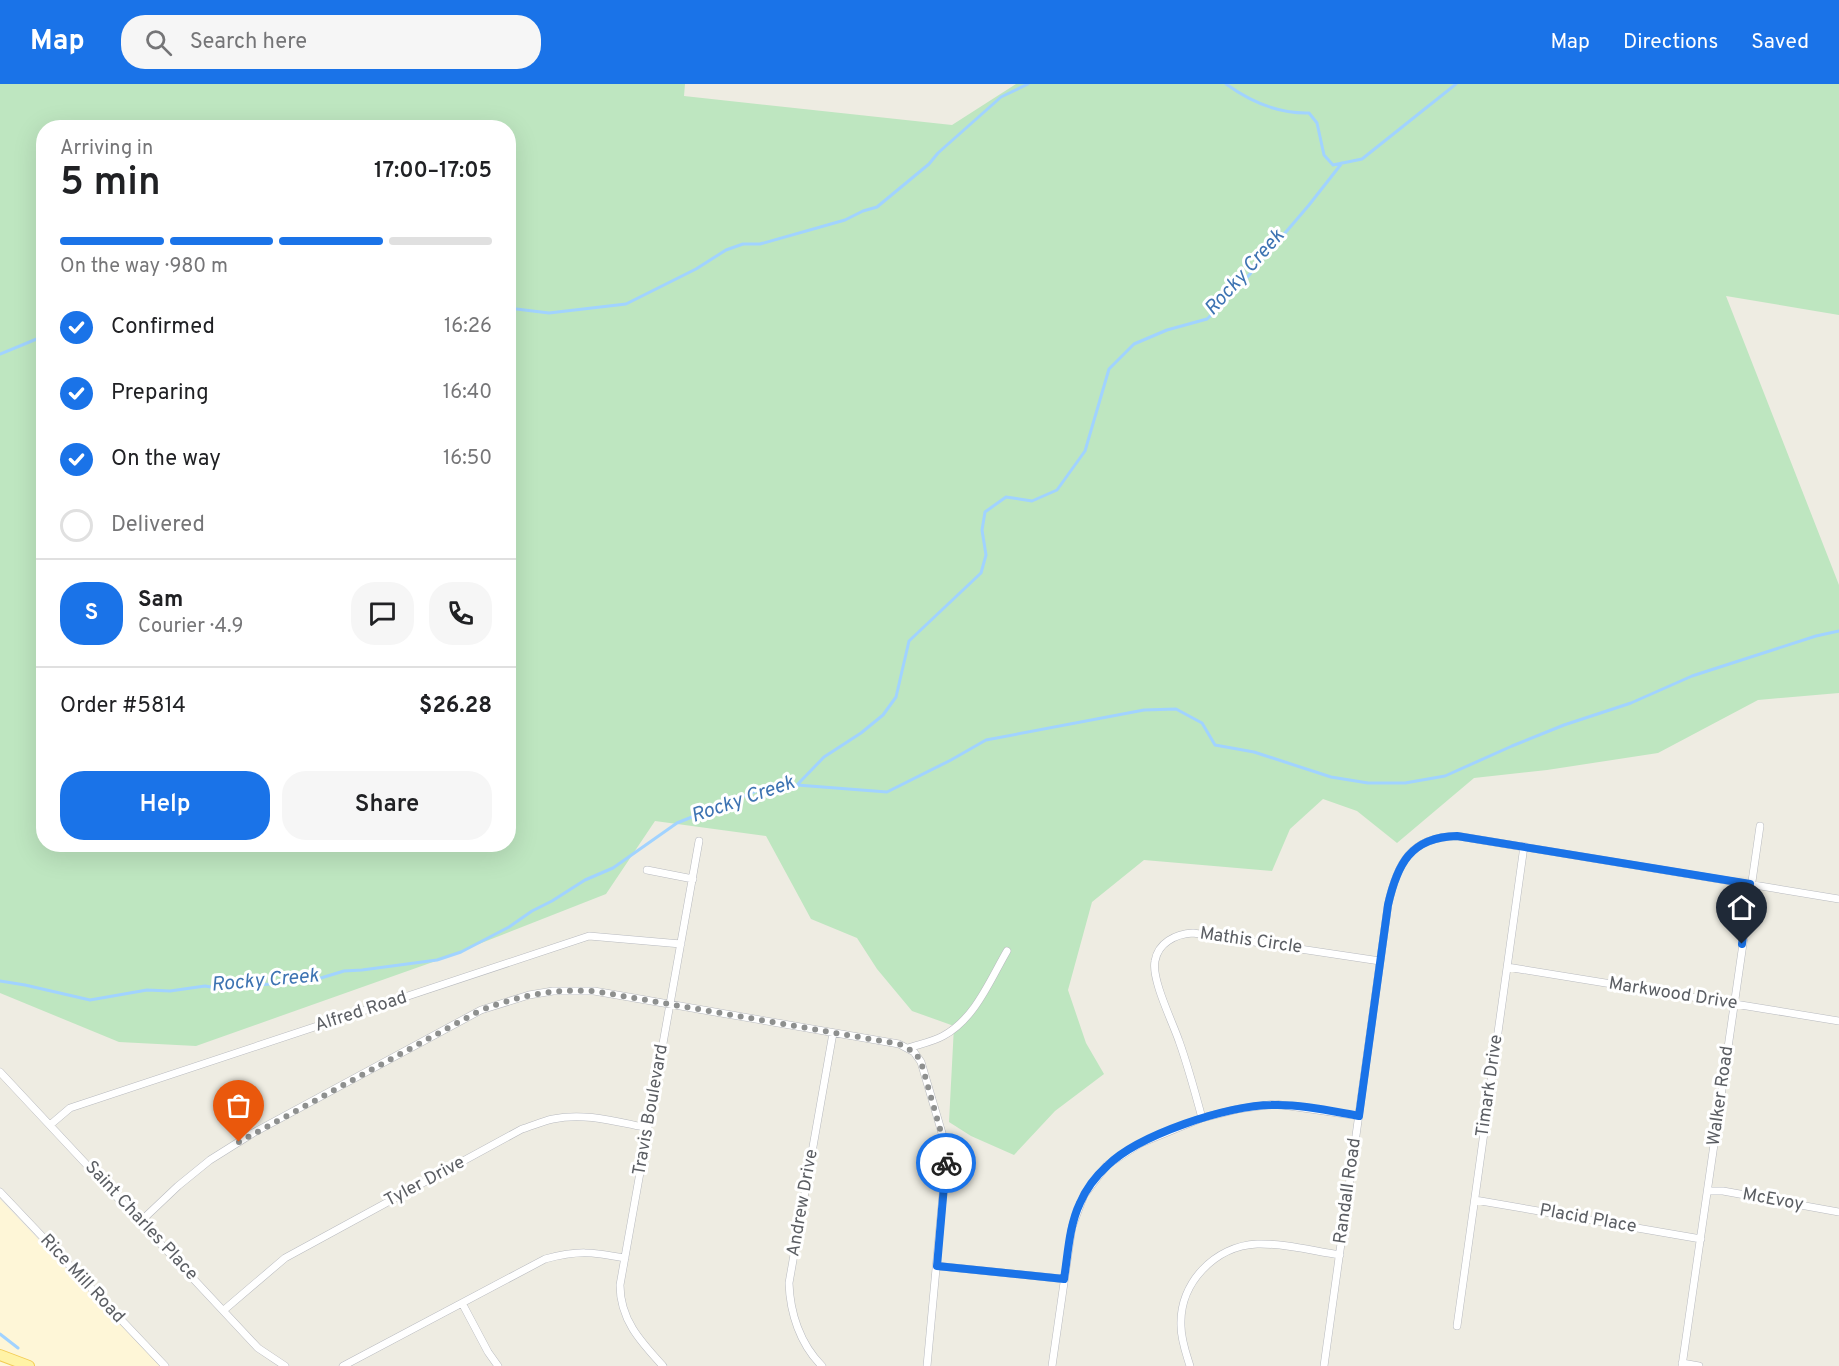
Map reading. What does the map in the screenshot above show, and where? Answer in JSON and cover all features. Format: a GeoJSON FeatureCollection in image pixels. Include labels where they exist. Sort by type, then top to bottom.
{"type":"FeatureCollection","features":[{"type":"Feature","properties":{"kind":"main road"},"geometry":{"type":"LineString","coordinates":[[0,1355],[29,1366]]}},
{"type":"Feature","properties":{"kind":"street","name":"Walker Road"},"geometry":{"type":"LineString","coordinates":[[1682,1365],[1760,826]]}},
{"type":"Feature","properties":{"kind":"street","name":"Randall Road"},"geometry":{"type":"LineString","coordinates":[[1324,1366],[1380,961],[1394,879],[1406,858],[1434,838],[1457,836],[1524,846]]}},
{"type":"Feature","properties":{"kind":"street","name":"Travis Boulevard"},"geometry":{"type":"LineString","coordinates":[[663,1366],[637,1338],[623,1310],[620,1285],[699,841]]}},
{"type":"Feature","properties":{"kind":"street"},"geometry":{"type":"LineString","coordinates":[[1524,846],[1839,899]]}},
{"type":"Feature","properties":{"kind":"street","name":"Timark Drive"},"geometry":{"type":"LineString","coordinates":[[1457,1326],[1524,846]]}},
{"type":"Feature","properties":{"kind":"street"},"geometry":{"type":"LineString","coordinates":[[647,870],[693,879]]}},
{"type":"Feature","properties":{"kind":"street","name":"Mathis Circle"},"geometry":{"type":"LineString","coordinates":[[1202,1118],[1183,1051],[1155,973],[1155,958],[1163,944],[1182,934],[1193,933],[1380,961]]}},
{"type":"Feature","properties":{"kind":"street","name":"Alfred Road"},"geometry":{"type":"LineString","coordinates":[[50,1125],[70,1108],[589,936],[681,944]]}},
{"type":"Feature","properties":{"kind":"street"},"geometry":{"type":"LineString","coordinates":[[908,1048],[944,1035],[964,1020],[972,1011],[1007,951]]}},
{"type":"Feature","properties":{"kind":"street","name":"Markwood Drive"},"geometry":{"type":"LineString","coordinates":[[1507,967],[1839,1021]]}},
{"type":"Feature","properties":{"kind":"street"},"geometry":{"type":"LineString","coordinates":[[140,1222],[210,1160],[253,1133],[481,1010],[517,997],[575,990],[594,991],[899,1044],[919,1057],[946,1150],[927,1366]]}},
{"type":"Feature","properties":{"kind":"street","name":"Andrew Drive"},"geometry":{"type":"LineString","coordinates":[[822,1366],[799,1334],[791,1304],[789,1283],[833,1033]]}},
{"type":"Feature","properties":{"kind":"street","name":"Saint Charles Place"},"geometry":{"type":"LineString","coordinates":[[0,1072],[258,1347],[285,1366]]}},
{"type":"Feature","properties":{"kind":"street"},"geometry":{"type":"LineString","coordinates":[[1053,1366],[1064,1279],[1076,1212],[1095,1179],[1107,1165],[1127,1150],[1202,1118],[1238,1109],[1275,1104],[1359,1116]]}},
{"type":"Feature","properties":{"kind":"street","name":"Tyler Drive"},"geometry":{"type":"LineString","coordinates":[[224,1310],[274,1266],[294,1253],[522,1130],[551,1119],[573,1116],[597,1118],[648,1128]]}},
{"type":"Feature","properties":{"kind":"street","name":"McEvoy"},"geometry":{"type":"LineString","coordinates":[[1708,1191],[1722,1191],[1839,1212]]}},
{"type":"Feature","properties":{"kind":"street","name":"Rice Mill Road"},"geometry":{"type":"LineString","coordinates":[[0,1192],[165,1366]]}},
{"type":"Feature","properties":{"kind":"street","name":"Placid Place"},"geometry":{"type":"LineString","coordinates":[[1474,1200],[1701,1239]]}},
{"type":"Feature","properties":{"kind":"street"},"geometry":{"type":"LineString","coordinates":[[1190,1366],[1181,1334],[1182,1311],[1194,1278],[1212,1260],[1239,1247],[1259,1244],[1340,1255]]}},
{"type":"Feature","properties":{"kind":"street"},"geometry":{"type":"LineString","coordinates":[[343,1366],[545,1259],[565,1254],[590,1252],[625,1258]]}},
{"type":"Feature","properties":{"kind":"street"},"geometry":{"type":"LineString","coordinates":[[937,1266],[1064,1279]]}},
{"type":"Feature","properties":{"kind":"street"},"geometry":{"type":"LineString","coordinates":[[462,1303],[498,1366]]}},
{"type":"Feature","properties":{"kind":"street"},"geometry":{"type":"LineString","coordinates":[[1682,1365],[1699,1366]]}},
{"type":"Feature","properties":{"kind":"shaded area"},"geometry":{"type":"Polygon","coordinates":[[[0,1199],[81,1284],[160,1366],[0,1366],[0,1199]]]}},
{"type":"Feature","properties":{"kind":"green space"},"geometry":{"type":"Polygon","coordinates":[[[0,84],[685,84],[684,96],[952,125],[1016,84],[1839,84],[1839,315],[1726,296],[1839,585],[1839,693],[1758,700],[1658,753],[1547,770],[1474,778],[1397,843],[1357,811],[1323,799],[1290,829],[1272,871],[1144,860],[1092,902],[1068,990],[1086,1043],[1104,1074],[1055,1111],[1014,1155],[971,1136],[949,1122],[954,1026],[912,1011],[877,969],[857,938],[811,919],[766,836],[655,821],[606,894],[433,962],[196,1046],[119,1042],[0,993],[0,84]]]}},
{"type":"Feature","properties":{"kind":"waterway"},"geometry":{"type":"LineString","coordinates":[[516,309],[549,313],[626,304],[696,269],[726,250],[743,244],[760,244],[845,220],[877,207],[929,164],[938,153],[1001,97],[1028,84]]}},
{"type":"Feature","properties":{"kind":"waterway"},"geometry":{"type":"LineString","coordinates":[[1226,84],[1265,106],[1309,113],[1317,123],[1324,155],[1333,165],[1362,159],[1456,84]]}},
{"type":"Feature","properties":{"kind":"waterway","name":"Rocky Creek"},"geometry":{"type":"LineString","coordinates":[[797,785],[824,757],[861,733],[883,715],[896,697],[909,641],[981,573],[986,555],[982,530],[985,512],[1006,497],[1032,501],[1057,490],[1085,451],[1109,369],[1134,344],[1167,330],[1207,319],[1232,295],[1342,163]]}},
{"type":"Feature","properties":{"kind":"waterway"},"geometry":{"type":"LineString","coordinates":[[0,354],[36,339]]}},
{"type":"Feature","properties":{"kind":"waterway"},"geometry":{"type":"LineString","coordinates":[[0,981],[90,1000],[147,990],[170,991],[205,986],[217,988],[311,981],[344,971],[437,960],[461,952],[509,927],[585,880],[613,868],[677,823],[764,788],[797,785],[887,792],[986,740],[1144,710],[1176,709],[1202,723],[1215,745],[1254,752],[1331,777],[1368,783],[1405,783],[1445,776],[1512,746],[1564,725],[1631,703],[1692,676],[1816,636],[1839,631]]}},
{"type":"Feature","properties":{"kind":"waterway"},"geometry":{"type":"LineString","coordinates":[[0,1334],[18,1348]]}},
{"type":"Feature","properties":{"kind":"way so far"},"geometry":{"type":"LineString","coordinates":[[239,1142],[481,1010],[517,997],[575,990],[594,991],[773,1021],[899,1044],[908,1048],[919,1057],[921,1062],[946,1150],[946,1163]]}},
{"type":"Feature","properties":{"kind":"route"},"geometry":{"type":"LineString","coordinates":[[946,1163],[937,1266],[1016,1276],[1064,1279],[1072,1227],[1084,1195],[1107,1165],[1127,1150],[1202,1118],[1265,1105],[1275,1104],[1359,1116],[1388,905],[1394,879],[1406,858],[1434,838],[1457,836],[1750,884],[1742,944]]}}]}
